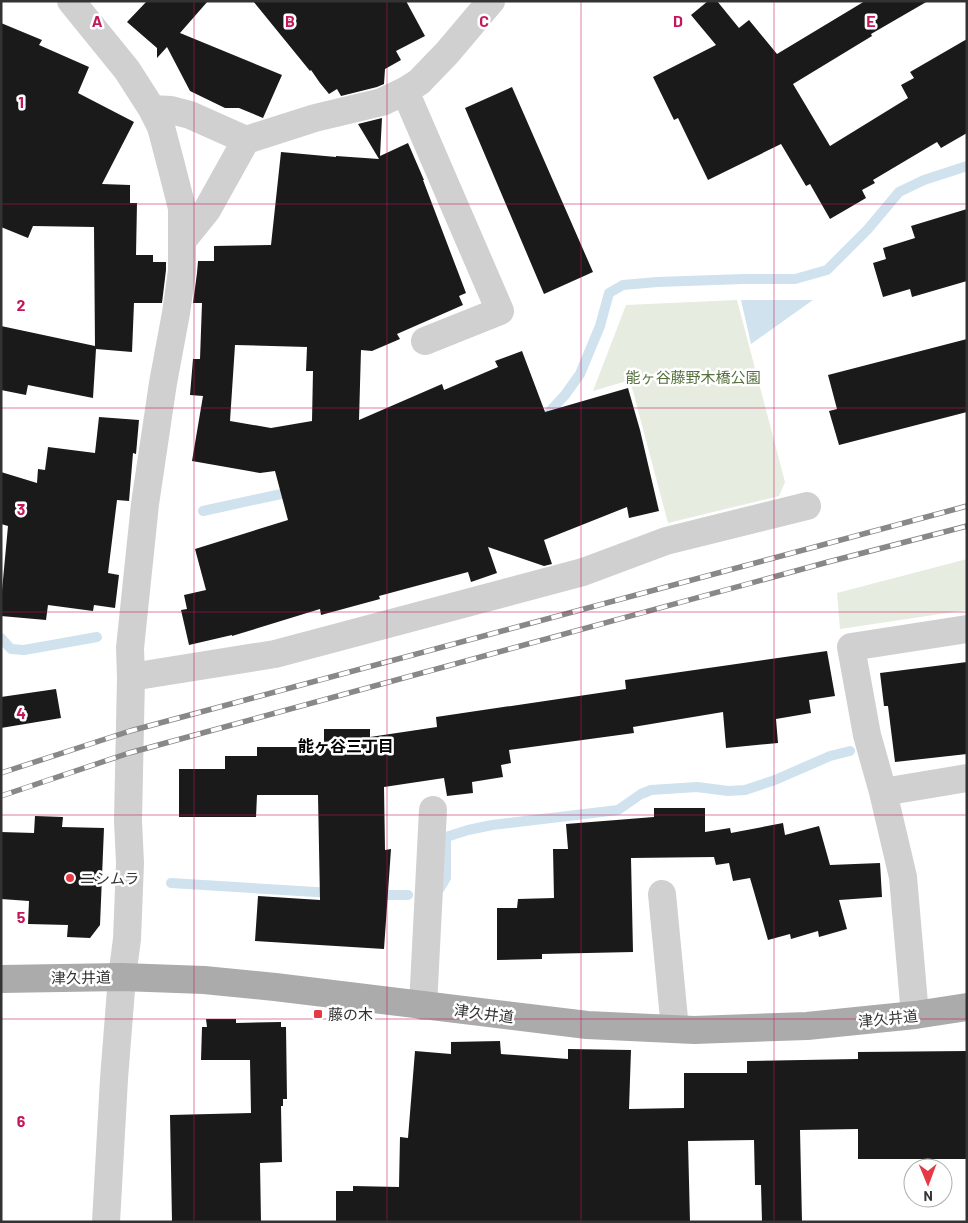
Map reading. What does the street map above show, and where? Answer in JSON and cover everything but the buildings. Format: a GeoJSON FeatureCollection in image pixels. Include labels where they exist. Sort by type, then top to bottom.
{"type":"FeatureCollection","features":[{"type":"Feature","properties":{"kind":"main road","name":"津久井道"},"geometry":{"type":"LineString","coordinates":[[1,979],[122,977],[204,980],[587,1025],[694,1030],[807,1026],[915,1015],[967,1007]]}},
{"type":"Feature","properties":{"kind":"street"},"geometry":{"type":"LineString","coordinates":[[71,1],[127,70],[152,109],[161,128],[182,208],[182,272],[163,383],[142,532],[130,648],[128,821],[130,863],[127,939],[114,1079],[106,1222]]}},
{"type":"Feature","properties":{"kind":"street"},"geometry":{"type":"LineString","coordinates":[[152,109],[170,110],[190,115],[246,140],[315,118],[382,102],[419,82],[448,53],[491,1]]}},
{"type":"Feature","properties":{"kind":"street"},"geometry":{"type":"LineString","coordinates":[[405,91],[500,311],[425,341]]}},
{"type":"Feature","properties":{"kind":"street"},"geometry":{"type":"LineString","coordinates":[[182,241],[207,210],[246,140]]}},
{"type":"Feature","properties":{"kind":"street"},"geometry":{"type":"LineString","coordinates":[[131,677],[275,654],[582,572],[666,541],[807,506]]}},
{"type":"Feature","properties":{"kind":"street"},"geometry":{"type":"LineString","coordinates":[[915,1015],[902,877],[883,792],[867,735],[851,647],[967,629]]}},
{"type":"Feature","properties":{"kind":"street"},"geometry":{"type":"LineString","coordinates":[[883,792],[967,778]]}},
{"type":"Feature","properties":{"kind":"street"},"geometry":{"type":"LineString","coordinates":[[422,1006],[434,810]]}},
{"type":"Feature","properties":{"kind":"street"},"geometry":{"type":"LineString","coordinates":[[662,894],[675,1029]]}},
{"type":"Feature","properties":{"kind":"green space","name":"能ヶ谷藤野木橋公園"},"geometry":{"type":"Polygon","coordinates":[[[737,300],[785,482],[779,496],[668,523],[630,380],[593,391],[626,305],[737,300]]]}},
{"type":"Feature","properties":{"kind":"green space"},"geometry":{"type":"Polygon","coordinates":[[[967,559],[967,610],[840,629],[837,593],[967,559]]]}},
{"type":"Feature","properties":{"kind":"water"},"geometry":{"type":"Polygon","coordinates":[[[741,300],[813,300],[751,344],[741,300]]]}},
{"type":"Feature","properties":{"kind":"waterway"},"geometry":{"type":"LineString","coordinates":[[542,420],[565,395],[580,374],[600,326],[609,293],[623,285],[657,282],[795,279],[827,270],[868,229],[899,192],[924,180],[967,166]]}},
{"type":"Feature","properties":{"kind":"waterway"},"geometry":{"type":"LineString","coordinates":[[203,511],[295,491]]}},
{"type":"Feature","properties":{"kind":"waterway"},"geometry":{"type":"LineString","coordinates":[[1,638],[11,649],[24,650],[97,637]]}},
{"type":"Feature","properties":{"kind":"waterway"},"geometry":{"type":"LineString","coordinates":[[440,888],[446,878],[446,837],[492,825],[618,810],[641,794],[651,790],[697,787],[728,791],[745,790],[775,780],[830,756],[850,751]]}},
{"type":"Feature","properties":{"kind":"waterway"},"geometry":{"type":"LineString","coordinates":[[171,883],[332,893]]}},
{"type":"Feature","properties":{"kind":"waterway"},"geometry":{"type":"LineString","coordinates":[[376,895],[408,895]]}},
{"type":"Feature","properties":{"kind":"railway"},"geometry":{"type":"LineString","coordinates":[[1,773],[130,731],[967,506]]}},
{"type":"Feature","properties":{"kind":"railway"},"geometry":{"type":"LineString","coordinates":[[1,796],[129,753],[828,562],[967,526]]}},
{"type":"Feature","properties":{"kind":"place","name":"ニシムラ"},"geometry":{"type":"Point","coordinates":[70,878]}},
{"type":"Feature","properties":{"kind":"place","name":"藤の木"},"geometry":{"type":"Point","coordinates":[318,1014]}},
{"type":"Feature","properties":{"kind":"district","name":"能ヶ谷三丁目"},"geometry":{"type":"Point","coordinates":[346,745]}}]}
